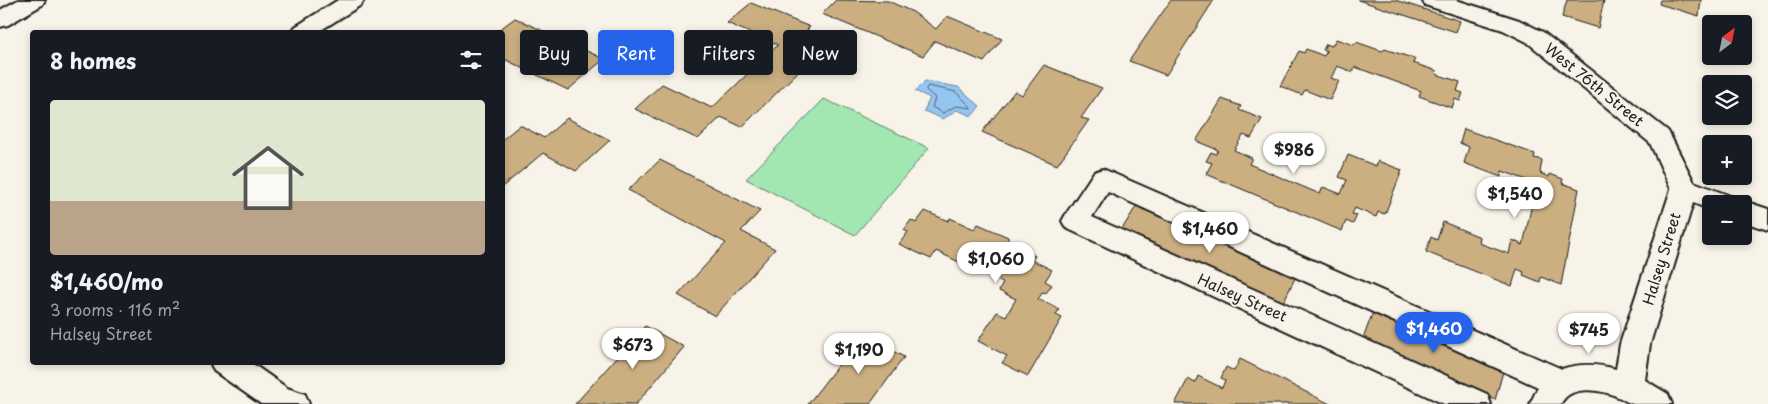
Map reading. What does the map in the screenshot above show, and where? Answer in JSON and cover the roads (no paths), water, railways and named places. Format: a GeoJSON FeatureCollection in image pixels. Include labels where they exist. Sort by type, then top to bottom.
{"type":"FeatureCollection","features":[{"type":"Feature","properties":{"kind":"street"},"geometry":{"type":"LineString","coordinates":[[0,20],[34,0]]}},
{"type":"Feature","properties":{"kind":"street"},"geometry":{"type":"LineString","coordinates":[[306,30],[353,0]]}},
{"type":"Feature","properties":{"kind":"street","name":"West 76th Street"},"geometry":{"type":"LineString","coordinates":[[1433,0],[1511,25],[1535,37],[1659,137],[1674,163],[1684,189]]}},
{"type":"Feature","properties":{"kind":"street","name":"Halsey Street"},"geometry":{"type":"LineString","coordinates":[[1476,404],[1075,221],[1103,179],[1553,393]]}},
{"type":"Feature","properties":{"kind":"street"},"geometry":{"type":"LineString","coordinates":[[1684,189],[1702,196]]}},
{"type":"Feature","properties":{"kind":"street","name":"Halsey Street"},"geometry":{"type":"LineString","coordinates":[[1630,387],[1635,344],[1684,189]]}},
{"type":"Feature","properties":{"kind":"street"},"geometry":{"type":"LineString","coordinates":[[1752,214],[1768,220]]}},
{"type":"Feature","properties":{"kind":"street"},"geometry":{"type":"LineString","coordinates":[[229,365],[277,398],[294,404]]}},
{"type":"Feature","properties":{"kind":"street"},"geometry":{"type":"LineString","coordinates":[[1553,393],[1585,377],[1606,379],[1630,387],[1657,404]]}},
{"type":"Feature","properties":{"kind":"water"},"geometry":{"type":"Polygon","coordinates":[[[925,81],[958,87],[980,106],[972,116],[957,110],[943,119],[924,111],[930,98],[915,91],[925,81]]]}}]}
